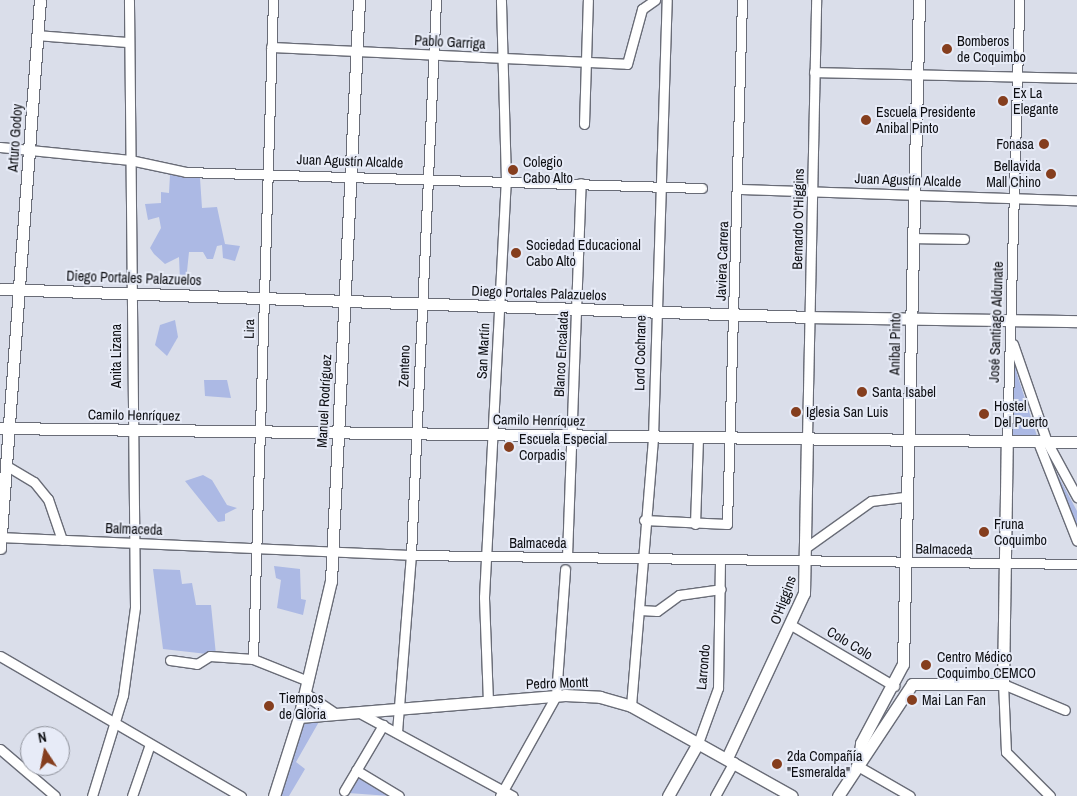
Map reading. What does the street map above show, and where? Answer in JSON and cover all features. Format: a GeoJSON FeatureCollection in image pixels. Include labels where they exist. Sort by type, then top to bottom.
{"type":"FeatureCollection","features":[{"type":"Feature","properties":{"kind":"street","name":"Arturo Godoy"},"geometry":{"type":"LineString","coordinates":[[0,541],[7,466],[5,428],[20,289],[40,0]]}},
{"type":"Feature","properties":{"kind":"street","name":"Anita Lizana"},"geometry":{"type":"LineString","coordinates":[[92,796],[115,723],[134,629],[130,430],[128,0]]}},
{"type":"Feature","properties":{"kind":"street","name":"Lira"},"geometry":{"type":"LineString","coordinates":[[253,659],[261,431],[266,172],[274,0]]}},
{"type":"Feature","properties":{"kind":"street","name":"Manuel Rodríguez"},"geometry":{"type":"LineString","coordinates":[[274,796],[299,717],[327,605],[332,551],[359,0]]}},
{"type":"Feature","properties":{"kind":"street","name":"Zenteno"},"geometry":{"type":"LineString","coordinates":[[397,732],[402,709],[411,555],[425,178],[436,0]]}},
{"type":"Feature","properties":{"kind":"street","name":"San Martín"},"geometry":{"type":"LineString","coordinates":[[488,702],[484,606],[490,556],[493,434],[506,181],[501,0]]}},
{"type":"Feature","properties":{"kind":"street"},"geometry":{"type":"LineString","coordinates":[[584,124],[588,0]]}},
{"type":"Feature","properties":{"kind":"street","name":"Pablo Garriga"},"geometry":{"type":"LineString","coordinates":[[272,47],[627,64],[642,8],[655,0]]}},
{"type":"Feature","properties":{"kind":"street","name":"Lord Cochrane"},"geometry":{"type":"LineString","coordinates":[[631,706],[640,610],[644,520],[653,436],[655,312],[667,0]]}},
{"type":"Feature","properties":{"kind":"street","name":"Javiera Carrera"},"geometry":{"type":"LineString","coordinates":[[695,524],[727,524],[742,0]]}},
{"type":"Feature","properties":{"kind":"street","name":"Bernardo O'Higgins"},"geometry":{"type":"LineString","coordinates":[[807,438],[811,317],[816,0]]}},
{"type":"Feature","properties":{"kind":"street","name":"Aníbal Pinto"},"geometry":{"type":"LineString","coordinates":[[858,763],[861,743],[894,686],[903,664],[919,0]]}},
{"type":"Feature","properties":{"kind":"street","name":"José Santiago Aldunate"},"geometry":{"type":"LineString","coordinates":[[1019,0],[1007,441],[1002,743],[1013,762],[1050,796]]}},
{"type":"Feature","properties":{"kind":"street"},"geometry":{"type":"LineString","coordinates":[[38,35],[129,42]]}},
{"type":"Feature","properties":{"kind":"street"},"geometry":{"type":"LineString","coordinates":[[814,72],[1077,78]]}},
{"type":"Feature","properties":{"kind":"street","name":"Juan Agustín Alcalde"},"geometry":{"type":"LineString","coordinates":[[0,147],[130,160],[186,172],[266,172],[702,188]]}},
{"type":"Feature","properties":{"kind":"street","name":"Blanco Encalada"},"geometry":{"type":"LineString","coordinates":[[567,556],[581,183]]}},
{"type":"Feature","properties":{"kind":"street","name":"Juan Agustín Alcalde"},"geometry":{"type":"LineString","coordinates":[[738,189],[1077,200]]}},
{"type":"Feature","properties":{"kind":"street"},"geometry":{"type":"LineString","coordinates":[[912,238],[964,239]]}},
{"type":"Feature","properties":{"kind":"street","name":"Diego Portales Palazuelos"},"geometry":{"type":"LineString","coordinates":[[0,289],[811,317],[1077,321]]}},
{"type":"Feature","properties":{"kind":"street"},"geometry":{"type":"LineString","coordinates":[[1011,334],[1028,396],[1077,541]]}},
{"type":"Feature","properties":{"kind":"street","name":"Camilo Henríquez"},"geometry":{"type":"LineString","coordinates":[[5,428],[1077,442]]}},
{"type":"Feature","properties":{"kind":"street"},"geometry":{"type":"LineString","coordinates":[[644,520],[695,524],[698,437]]}},
{"type":"Feature","properties":{"kind":"street","name":"O'Higgins"},"geometry":{"type":"LineString","coordinates":[[731,760],[804,593],[808,560],[807,438]]}},
{"type":"Feature","properties":{"kind":"street"},"geometry":{"type":"LineString","coordinates":[[1043,442],[1077,497]]}},
{"type":"Feature","properties":{"kind":"street"},"geometry":{"type":"LineString","coordinates":[[7,466],[34,482],[48,498],[62,540]]}},
{"type":"Feature","properties":{"kind":"street"},"geometry":{"type":"LineString","coordinates":[[808,546],[871,502],[906,497]]}},
{"type":"Feature","properties":{"kind":"street","name":"Balmaceda"},"geometry":{"type":"LineString","coordinates":[[0,541],[62,540],[411,555],[1077,564]]}},
{"type":"Feature","properties":{"kind":"street","name":"Larrondo"},"geometry":{"type":"LineString","coordinates":[[668,796],[698,743],[718,688],[720,559]]}},
{"type":"Feature","properties":{"kind":"street"},"geometry":{"type":"LineString","coordinates":[[502,793],[556,696],[566,569]]}},
{"type":"Feature","properties":{"kind":"street"},"geometry":{"type":"LineString","coordinates":[[640,610],[657,610],[679,595],[721,589]]}},
{"type":"Feature","properties":{"kind":"street","name":"Colo Colo"},"geometry":{"type":"LineString","coordinates":[[791,625],[894,686]]}},
{"type":"Feature","properties":{"kind":"street"},"geometry":{"type":"LineString","coordinates":[[0,656],[241,796]]}},
{"type":"Feature","properties":{"kind":"street"},"geometry":{"type":"LineString","coordinates":[[170,660],[197,664],[210,656],[253,659],[308,681]]}},
{"type":"Feature","properties":{"kind":"street"},"geometry":{"type":"LineString","coordinates":[[838,796],[858,763],[871,750],[905,692],[918,682],[1002,684],[1065,710]]}},
{"type":"Feature","properties":{"kind":"street"},"geometry":{"type":"LineString","coordinates":[[305,694],[334,714]]}},
{"type":"Feature","properties":{"kind":"street","name":"Pedro Montt"},"geometry":{"type":"LineString","coordinates":[[299,717],[556,696],[600,697],[631,706],[731,760],[792,796]]}},
{"type":"Feature","properties":{"kind":"street"},"geometry":{"type":"LineString","coordinates":[[358,712],[397,732],[502,793],[513,796]]}},
{"type":"Feature","properties":{"kind":"street"},"geometry":{"type":"LineString","coordinates":[[344,791],[383,725]]}},
{"type":"Feature","properties":{"kind":"street"},"geometry":{"type":"LineString","coordinates":[[132,796],[150,744]]}},
{"type":"Feature","properties":{"kind":"street"},"geometry":{"type":"LineString","coordinates":[[0,749],[55,796]]}},
{"type":"Feature","properties":{"kind":"street"},"geometry":{"type":"LineString","coordinates":[[715,796],[731,760]]}},
{"type":"Feature","properties":{"kind":"street"},"geometry":{"type":"LineString","coordinates":[[858,763],[910,796]]}},
{"type":"Feature","properties":{"kind":"street"},"geometry":{"type":"LineString","coordinates":[[356,770],[399,796]]}},
{"type":"Feature","properties":{"kind":"shaded area"},"geometry":{"type":"Polygon","coordinates":[[[170,175],[200,178],[202,208],[217,207],[225,244],[240,246],[235,261],[223,258],[222,245],[217,246],[213,259],[207,259],[203,252],[189,252],[186,281],[180,280],[179,257],[165,264],[154,254],[150,248],[161,228],[159,217],[148,220],[145,204],[161,203],[161,192],[169,193],[170,175]]]}},
{"type":"Feature","properties":{"kind":"shaded area"},"geometry":{"type":"Polygon","coordinates":[[[175,320],[178,337],[167,356],[155,345],[160,325],[175,320]]]}},
{"type":"Feature","properties":{"kind":"shaded area"},"geometry":{"type":"Polygon","coordinates":[[[1015,363],[1017,374],[1037,436],[1011,435],[1015,363]]]}},
{"type":"Feature","properties":{"kind":"shaded area"},"geometry":{"type":"Polygon","coordinates":[[[204,380],[227,380],[231,398],[205,396],[204,380]]]}},
{"type":"Feature","properties":{"kind":"shaded area"},"geometry":{"type":"Polygon","coordinates":[[[1047,455],[1077,511],[1077,530],[1047,455]]]}},
{"type":"Feature","properties":{"kind":"shaded area"},"geometry":{"type":"Polygon","coordinates":[[[203,475],[212,480],[227,505],[237,508],[225,514],[225,521],[218,522],[185,481],[203,475]]]}},
{"type":"Feature","properties":{"kind":"shaded area"},"geometry":{"type":"Polygon","coordinates":[[[274,566],[300,569],[301,599],[306,600],[303,615],[277,608],[281,580],[276,578],[274,566]]]}},
{"type":"Feature","properties":{"kind":"shaded area"},"geometry":{"type":"Polygon","coordinates":[[[153,569],[180,570],[182,584],[192,583],[196,605],[211,605],[216,655],[163,649],[153,569]]]}},
{"type":"Feature","properties":{"kind":"shaded area"},"geometry":{"type":"Polygon","coordinates":[[[320,720],[296,762],[305,769],[289,796],[280,796],[305,723],[320,720]]]}},
{"type":"Feature","properties":{"kind":"shaded area"},"geometry":{"type":"Polygon","coordinates":[[[357,777],[390,796],[348,793],[357,777]]]}},
{"type":"Feature","properties":{"kind":"place","name":"Bomberos de Coquimbo"},"geometry":{"type":"Point","coordinates":[947,49]}},
{"type":"Feature","properties":{"kind":"place","name":"Ex La Elegante"},"geometry":{"type":"Point","coordinates":[1003,101]}},
{"type":"Feature","properties":{"kind":"place","name":"Escuela Presidente Anibal Pinto"},"geometry":{"type":"Point","coordinates":[866,120]}},
{"type":"Feature","properties":{"kind":"place","name":"Fonasa"},"geometry":{"type":"Point","coordinates":[1044,144]}},
{"type":"Feature","properties":{"kind":"place","name":"Colegio Cabo Alto"},"geometry":{"type":"Point","coordinates":[513,170]}},
{"type":"Feature","properties":{"kind":"place","name":"Bellavida Mall Chino"},"geometry":{"type":"Point","coordinates":[1051,174]}},
{"type":"Feature","properties":{"kind":"place","name":"Sociedad Educacional Cabo Alto"},"geometry":{"type":"Point","coordinates":[516,253]}},
{"type":"Feature","properties":{"kind":"place","name":"Santa Isabel"},"geometry":{"type":"Point","coordinates":[862,392]}},
{"type":"Feature","properties":{"kind":"place","name":"Iglesia San Luis"},"geometry":{"type":"Point","coordinates":[796,412]}},
{"type":"Feature","properties":{"kind":"place","name":"Hostel Del Puerto"},"geometry":{"type":"Point","coordinates":[984,414]}},
{"type":"Feature","properties":{"kind":"place","name":"Escuela Especial Corpadis"},"geometry":{"type":"Point","coordinates":[509,447]}},
{"type":"Feature","properties":{"kind":"place","name":"Fruna Coquimbo"},"geometry":{"type":"Point","coordinates":[984,532]}},
{"type":"Feature","properties":{"kind":"place","name":"Centro Médico Coquimbo CEMCO"},"geometry":{"type":"Point","coordinates":[926,665]}},
{"type":"Feature","properties":{"kind":"place","name":"Mai Lan Fan"},"geometry":{"type":"Point","coordinates":[912,700]}},
{"type":"Feature","properties":{"kind":"place","name":"Tiempos de Gloria"},"geometry":{"type":"Point","coordinates":[269,706]}},
{"type":"Feature","properties":{"kind":"place","name":"2da Compañía \"Esmeralda\""},"geometry":{"type":"Point","coordinates":[777,764]}}]}
